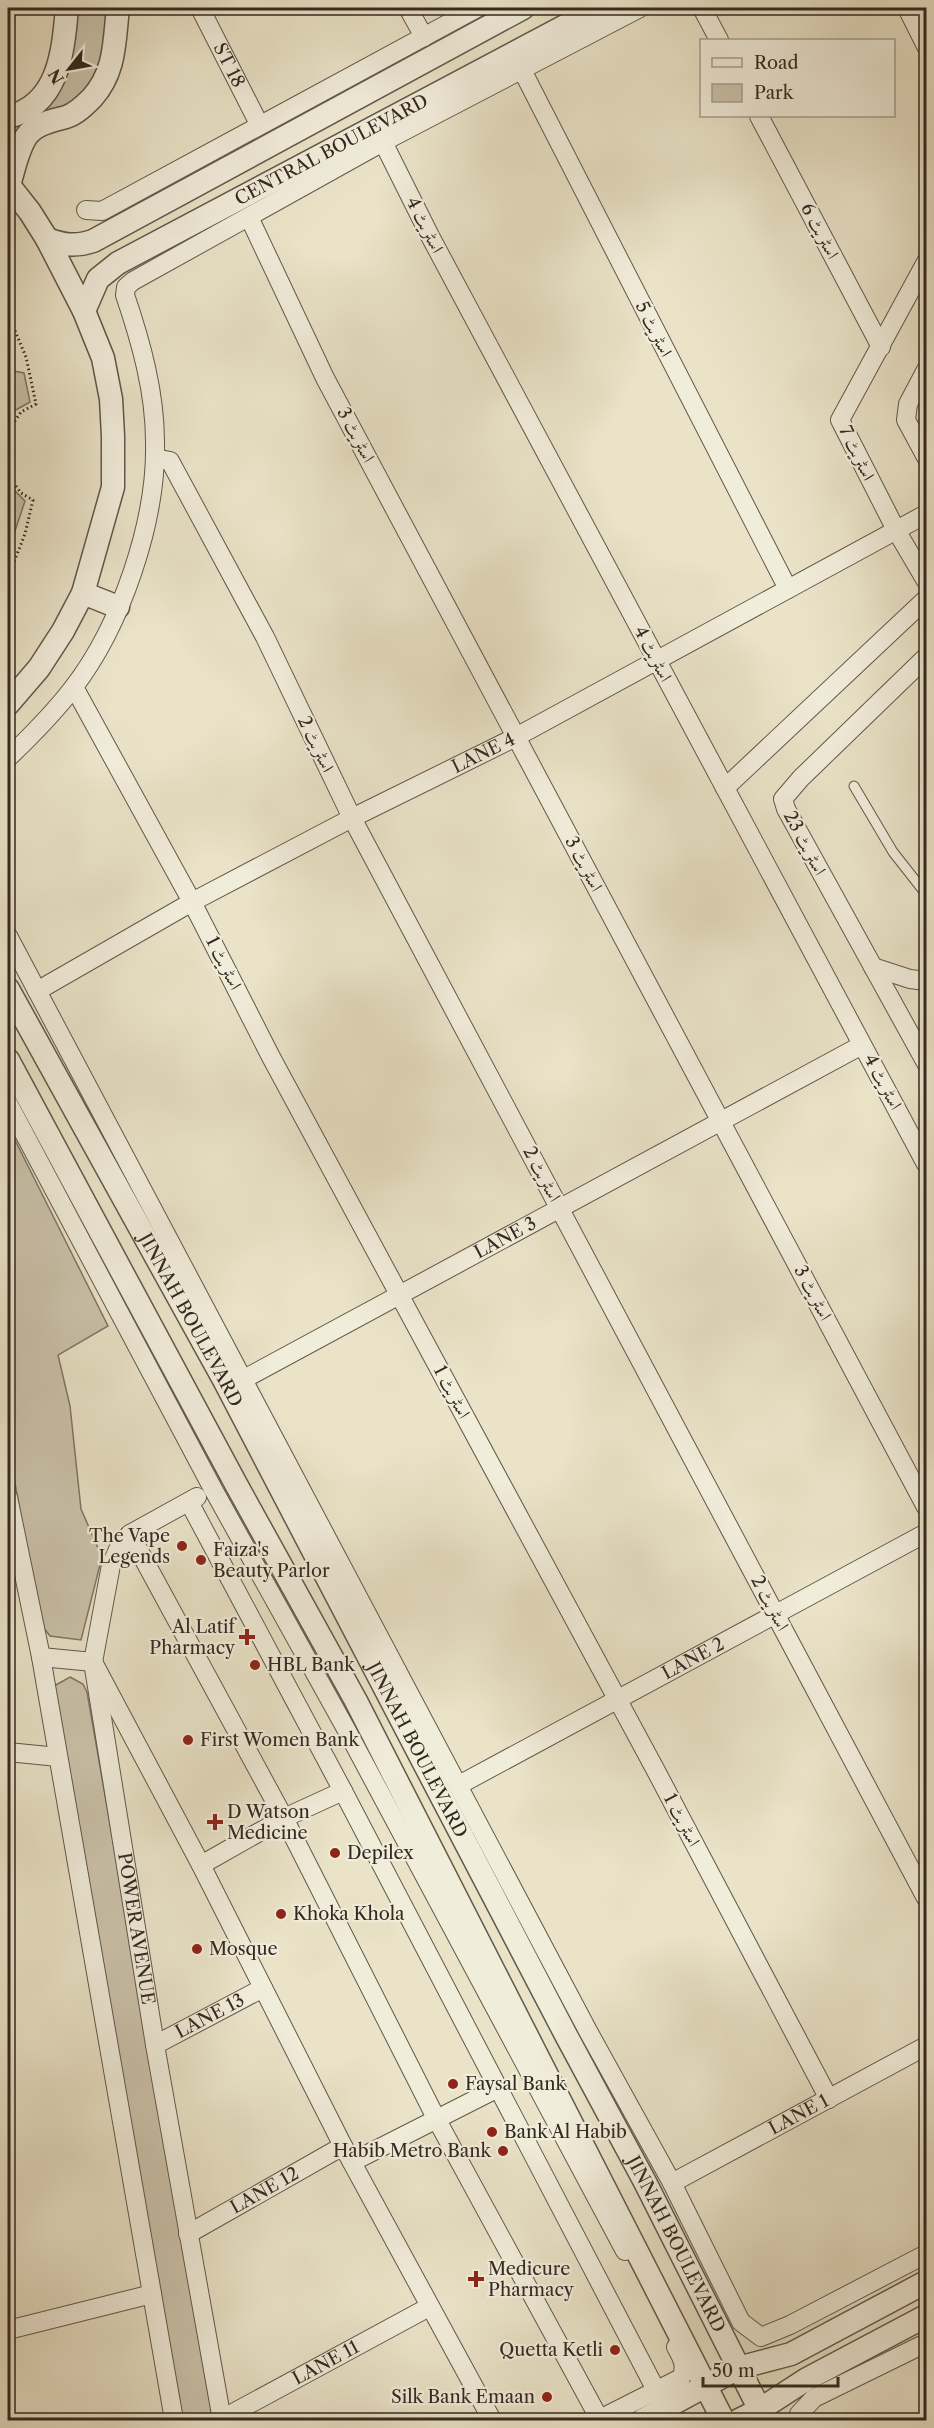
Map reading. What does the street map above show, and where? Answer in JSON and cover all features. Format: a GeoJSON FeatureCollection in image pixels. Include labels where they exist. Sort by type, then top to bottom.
{"type":"FeatureCollection","features":[{"type":"Feature","properties":{"kind":"street"},"geometry":{"type":"LineString","coordinates":[[8,117],[20,114],[39,102],[57,75],[64,47],[67,8]]}},
{"type":"Feature","properties":{"kind":"street"},"geometry":{"type":"LineString","coordinates":[[8,704],[39,668],[63,631],[83,593],[113,487],[113,436],[111,399],[103,358],[84,311],[47,239],[30,212],[8,185],[26,136],[43,124],[69,116],[85,105],[104,82],[113,60],[118,8]]}},
{"type":"Feature","properties":{"kind":"street","name":"ST 18"},"geometry":{"type":"LineString","coordinates":[[200,8],[259,124]]}},
{"type":"Feature","properties":{"kind":"street"},"geometry":{"type":"LineString","coordinates":[[408,8],[424,37]]}},
{"type":"Feature","properties":{"kind":"street","name":"CENTRAL BOULEVARD"},"geometry":{"type":"LineString","coordinates":[[47,239],[65,245],[78,246],[93,241],[274,143],[477,15],[523,8]]}},
{"type":"Feature","properties":{"kind":"street","name":"CENTRAL BOULEVARD"},"geometry":{"type":"LineString","coordinates":[[84,311],[98,279],[118,262],[288,172],[447,98],[598,8]]}},
{"type":"Feature","properties":{"kind":"street"},"geometry":{"type":"LineString","coordinates":[[8,758],[41,726],[74,687],[101,645],[118,607],[143,536],[155,458],[151,399],[141,344],[125,295],[126,287],[133,280],[383,142],[447,98],[521,68],[640,8]]}},
{"type":"Feature","properties":{"kind":"street"},"geometry":{"type":"LineString","coordinates":[[702,8],[718,39]]}},
{"type":"Feature","properties":{"kind":"street"},"geometry":{"type":"LineString","coordinates":[[907,8],[927,46]]}},
{"type":"Feature","properties":{"kind":"street"},"geometry":{"type":"LineString","coordinates":[[86,210],[102,211],[259,124],[424,37],[477,15]]}},
{"type":"Feature","properties":{"kind":"street","name":"اسٹریٹ 5"},"geometry":{"type":"LineString","coordinates":[[521,68],[789,589]]}},
{"type":"Feature","properties":{"kind":"street","name":"اسٹریٹ 6"},"geometry":{"type":"LineString","coordinates":[[760,117],[881,347]]}},
{"type":"Feature","properties":{"kind":"street","name":"اسٹریٹ 4"},"geometry":{"type":"LineString","coordinates":[[383,142],[430,236],[927,1164]]}},
{"type":"Feature","properties":{"kind":"street"},"geometry":{"type":"LineString","coordinates":[[274,143],[288,172]]}},
{"type":"Feature","properties":{"kind":"street","name":"اسٹریٹ 3"},"geometry":{"type":"LineString","coordinates":[[249,217],[326,378],[927,1507]]}},
{"type":"Feature","properties":{"kind":"street","name":"اسٹریٹ 7"},"geometry":{"type":"LineString","coordinates":[[927,261],[840,420],[896,530],[927,581]]}},
{"type":"Feature","properties":{"kind":"street"},"geometry":{"type":"LineString","coordinates":[[927,370],[908,404],[906,420],[927,457]]}},
{"type":"Feature","properties":{"kind":"street","name":"اسٹریٹ 2"},"geometry":{"type":"LineString","coordinates":[[155,458],[170,461],[265,637],[352,818],[927,1898]]}},
{"type":"Feature","properties":{"kind":"street","name":"LANE 4"},"geometry":{"type":"LineString","coordinates":[[38,991],[192,902],[352,818],[516,737],[927,514]]}},
{"type":"Feature","properties":{"kind":"street"},"geometry":{"type":"LineString","coordinates":[[83,593],[118,607]]}},
{"type":"Feature","properties":{"kind":"street"},"geometry":{"type":"LineString","coordinates":[[725,788],[927,599]]}},
{"type":"Feature","properties":{"kind":"street","name":"اسٹریٹ 23"},"geometry":{"type":"LineString","coordinates":[[927,657],[801,778],[783,799],[786,809],[927,1063]]}},
{"type":"Feature","properties":{"kind":"street","name":"اسٹریٹ 1"},"geometry":{"type":"LineString","coordinates":[[74,687],[192,902],[272,1057],[829,2098]]}},
{"type":"Feature","properties":{"kind":"street"},"geometry":{"type":"LineString","coordinates":[[8,936],[588,2031],[672,2183],[741,2322],[761,2337],[927,2254]]}},
{"type":"Feature","properties":{"kind":"street"},"geometry":{"type":"LineString","coordinates":[[873,967],[910,979],[927,981]]}},
{"type":"Feature","properties":{"kind":"street","name":"JINNAH BOULEVARD"},"geometry":{"type":"LineString","coordinates":[[8,989],[224,1380],[645,2182],[762,2415]]}},
{"type":"Feature","properties":{"kind":"street","name":"LANE 3"},"geometry":{"type":"LineString","coordinates":[[244,1379],[862,1045]]}},
{"type":"Feature","properties":{"kind":"street","name":"JINNAH BOULEVARD"},"geometry":{"type":"LineString","coordinates":[[8,1060],[237,1486],[356,1701],[723,2421]]}},
{"type":"Feature","properties":{"kind":"street"},"geometry":{"type":"LineString","coordinates":[[8,1103],[213,1489],[352,1740],[684,2362],[685,2371],[681,2378],[599,2420],[437,2120],[284,1818],[130,1534]]}},
{"type":"Feature","properties":{"kind":"street","name":"POWER AVENUE"},"geometry":{"type":"LineString","coordinates":[[213,1489],[130,1534],[120,1545],[111,1565],[93,1662],[154,2045],[222,2420]]}},
{"type":"Feature","properties":{"kind":"street"},"geometry":{"type":"LineString","coordinates":[[8,1497],[11,1529],[40,1657],[58,1757],[174,2421]]}},
{"type":"Feature","properties":{"kind":"street"},"geometry":{"type":"LineString","coordinates":[[189,1502],[656,2390]]}},
{"type":"Feature","properties":{"kind":"street","name":"LANE 2"},"geometry":{"type":"LineString","coordinates":[[459,1785],[927,1533]]}},
{"type":"Feature","properties":{"kind":"street"},"geometry":{"type":"LineString","coordinates":[[40,1657],[93,1662],[201,1865],[343,2146],[492,2421]]}},
{"type":"Feature","properties":{"kind":"street"},"geometry":{"type":"LineString","coordinates":[[8,1752],[58,1757]]}},
{"type":"Feature","properties":{"kind":"street"},"geometry":{"type":"LineString","coordinates":[[201,1865],[284,1818],[343,1791]]}},
{"type":"Feature","properties":{"kind":"street","name":"LANE 13"},"geometry":{"type":"LineString","coordinates":[[154,2045],[263,1988]]}},
{"type":"Feature","properties":{"kind":"street","name":"LANE 1"},"geometry":{"type":"LineString","coordinates":[[672,2183],[927,2046]]}},
{"type":"Feature","properties":{"kind":"street"},"geometry":{"type":"LineString","coordinates":[[352,2162],[498,2088]]}},
{"type":"Feature","properties":{"kind":"street","name":"LANE 12"},"geometry":{"type":"LineString","coordinates":[[188,2234],[343,2146]]}},
{"type":"Feature","properties":{"kind":"street"},"geometry":{"type":"LineString","coordinates":[[643,2421],[738,2368],[791,2354],[927,2282]]}},
{"type":"Feature","properties":{"kind":"street"},"geometry":{"type":"LineString","coordinates":[[8,2330],[152,2294]]}},
{"type":"Feature","properties":{"kind":"street","name":"LANE 11"},"geometry":{"type":"LineString","coordinates":[[222,2420],[429,2307]]}},
{"type":"Feature","properties":{"kind":"street"},"geometry":{"type":"LineString","coordinates":[[739,2421],[762,2415],[807,2379],[927,2316]]}},
{"type":"Feature","properties":{"kind":"street"},"geometry":{"type":"LineString","coordinates":[[798,2421],[799,2414],[814,2398],[927,2343]]}},
{"type":"Feature","properties":{"kind":"lane"},"geometry":{"type":"LineString","coordinates":[[854,786],[892,852],[927,894]]}},
{"type":"Feature","properties":{"kind":"path"},"geometry":{"type":"LineString","coordinates":[[8,314],[26,357],[36,404],[21,412],[8,431]]}},
{"type":"Feature","properties":{"kind":"path"},"geometry":{"type":"LineString","coordinates":[[8,475],[21,493],[33,500],[25,534],[8,577]]}},
{"type":"Feature","properties":{"kind":"green space"},"geometry":{"type":"Polygon","coordinates":[[[75,8],[110,8],[105,60],[87,91],[10,153],[8,126],[23,122],[75,8]]]}},
{"type":"Feature","properties":{"kind":"green space"},"geometry":{"type":"Polygon","coordinates":[[[8,370],[24,373],[30,402],[14,411],[8,418],[8,370]]]}},
{"type":"Feature","properties":{"kind":"green space"},"geometry":{"type":"Polygon","coordinates":[[[8,484],[25,501],[8,552],[8,484]]]}},
{"type":"Feature","properties":{"kind":"green space"},"geometry":{"type":"Polygon","coordinates":[[[8,1126],[108,1326],[58,1355],[70,1406],[81,1509],[102,1557],[81,1640],[50,1636],[40,1623],[8,1444],[8,1126]]]}},
{"type":"Feature","properties":{"kind":"green space"},"geometry":{"type":"Polygon","coordinates":[[[70,1677],[83,1684],[87,1692],[214,2420],[179,2420],[54,1686],[70,1677]]]}},
{"type":"Feature","properties":{"kind":"place","name":"The Vape Legends"},"geometry":{"type":"Point","coordinates":[182,1546]}},
{"type":"Feature","properties":{"kind":"place","name":"Faiza's Beauty Parlor"},"geometry":{"type":"Point","coordinates":[201,1560]}},
{"type":"Feature","properties":{"kind":"place","name":"Al Latif Pharmacy"},"geometry":{"type":"Point","coordinates":[247,1637]}},
{"type":"Feature","properties":{"kind":"place","name":"HBL Bank"},"geometry":{"type":"Point","coordinates":[255,1665]}},
{"type":"Feature","properties":{"kind":"place","name":"First Women Bank"},"geometry":{"type":"Point","coordinates":[188,1740]}},
{"type":"Feature","properties":{"kind":"place","name":"D Watson Medicine"},"geometry":{"type":"Point","coordinates":[215,1822]}},
{"type":"Feature","properties":{"kind":"place","name":"Depilex"},"geometry":{"type":"Point","coordinates":[335,1853]}},
{"type":"Feature","properties":{"kind":"place","name":"Khoka Khola"},"geometry":{"type":"Point","coordinates":[281,1914]}},
{"type":"Feature","properties":{"kind":"place","name":"Mosque"},"geometry":{"type":"Point","coordinates":[197,1949]}},
{"type":"Feature","properties":{"kind":"place","name":"Faysal Bank"},"geometry":{"type":"Point","coordinates":[453,2084]}},
{"type":"Feature","properties":{"kind":"place","name":"Bank Al Habib"},"geometry":{"type":"Point","coordinates":[492,2132]}},
{"type":"Feature","properties":{"kind":"place","name":"Habib Metro Bank"},"geometry":{"type":"Point","coordinates":[503,2151]}},
{"type":"Feature","properties":{"kind":"place","name":"Medicure Pharmacy"},"geometry":{"type":"Point","coordinates":[476,2279]}},
{"type":"Feature","properties":{"kind":"place","name":"Quetta Ketli"},"geometry":{"type":"Point","coordinates":[615,2350]}},
{"type":"Feature","properties":{"kind":"place","name":"Silk Bank Emaan"},"geometry":{"type":"Point","coordinates":[547,2397]}}]}
